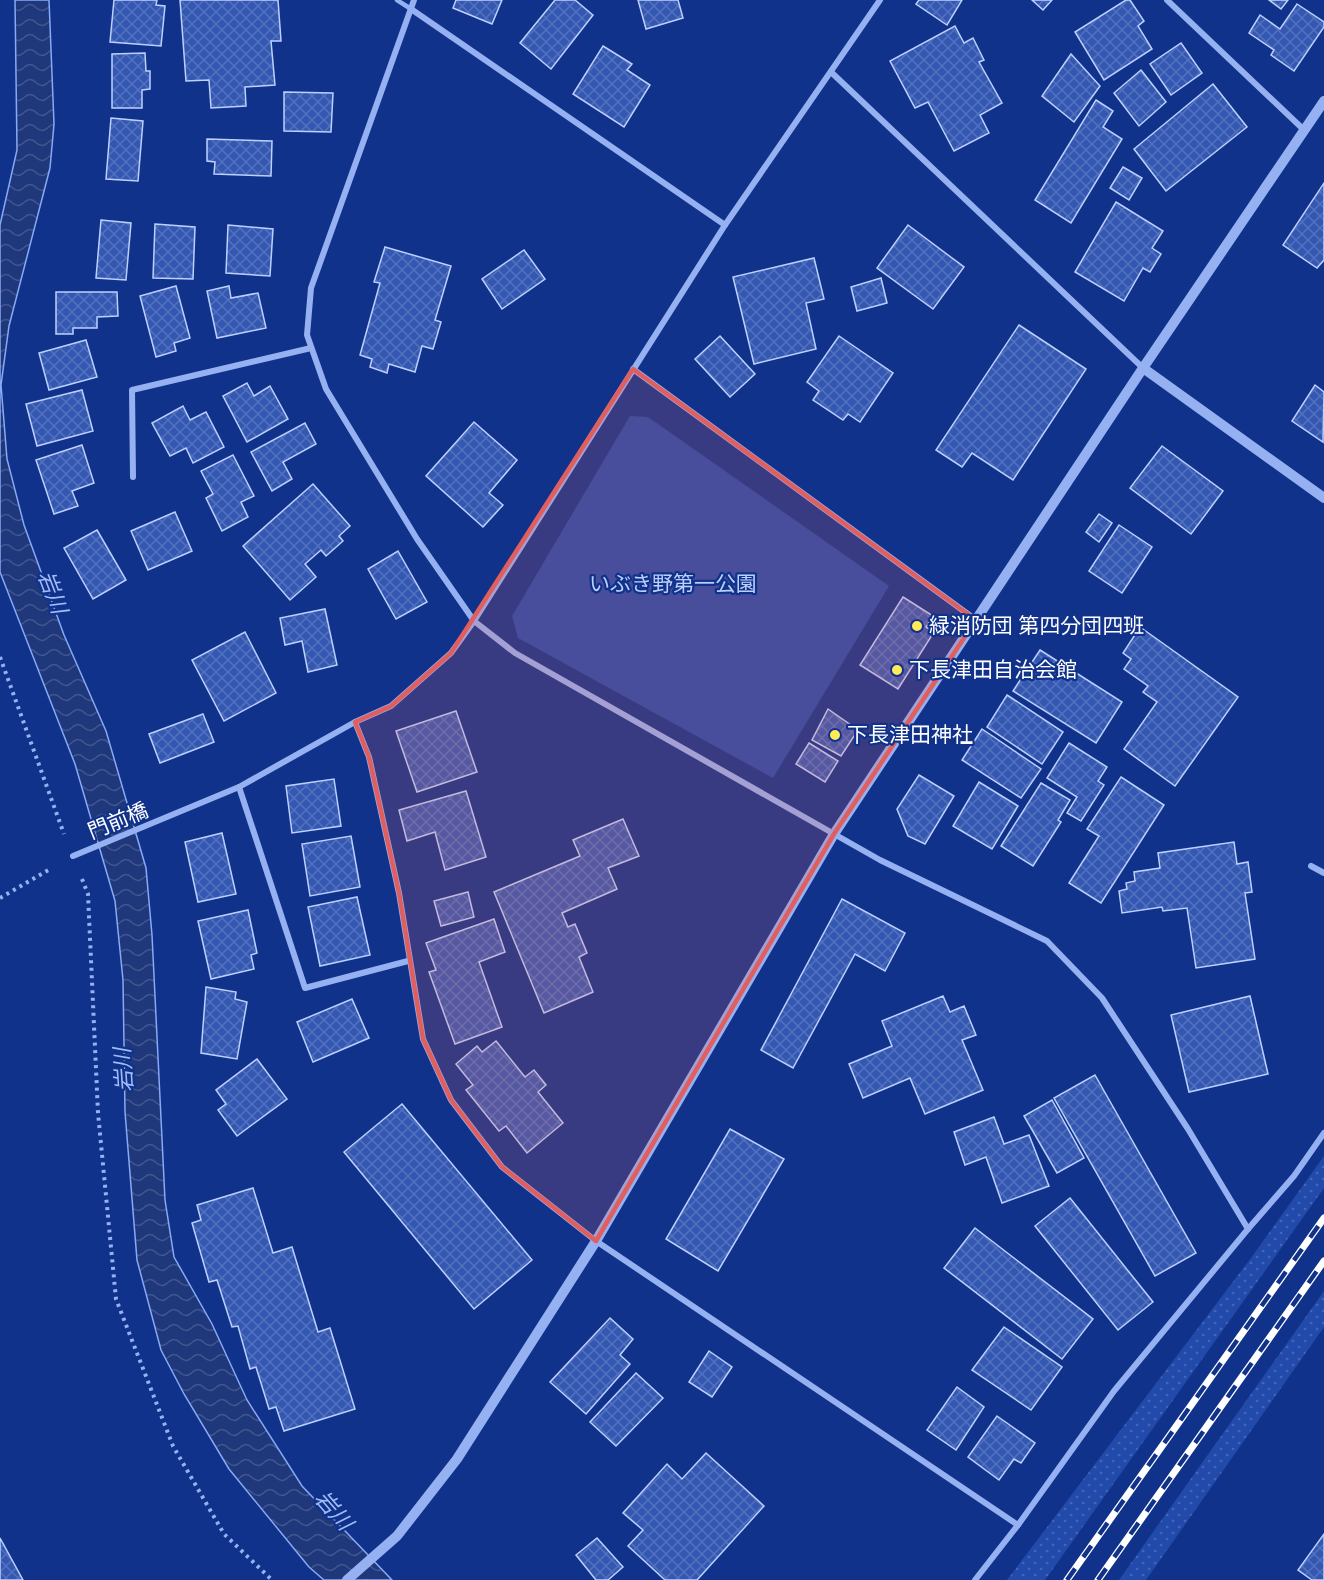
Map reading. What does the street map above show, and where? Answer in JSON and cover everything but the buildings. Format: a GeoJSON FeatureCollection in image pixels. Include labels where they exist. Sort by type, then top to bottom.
{"type":"FeatureCollection","features":[{"type":"Feature","properties":{"kind":"street"},"geometry":{"type":"LineString","coordinates":[[414,0],[311,288],[307,335],[326,389],[417,539],[474,621],[515,653],[880,860],[1047,941],[1102,998],[1188,1129],[1248,1229]]}},
{"type":"Feature","properties":{"kind":"street","name":"門前橋"},"geometry":{"type":"LineString","coordinates":[[72,856],[239,787],[355,722],[391,706],[451,653],[474,621],[725,225],[880,0]]}},
{"type":"Feature","properties":{"kind":"street"},"geometry":{"type":"LineString","coordinates":[[1167,0],[1303,129]]}},
{"type":"Feature","properties":{"kind":"street"},"geometry":{"type":"LineString","coordinates":[[411,9],[725,225]]}},
{"type":"Feature","properties":{"kind":"street"},"geometry":{"type":"LineString","coordinates":[[831,72],[1143,368],[1324,498]]}},
{"type":"Feature","properties":{"kind":"street"},"geometry":{"type":"LineString","coordinates":[[347,1580],[397,1536],[457,1459],[596,1241],[834,834],[1143,368],[1324,101]]}},
{"type":"Feature","properties":{"kind":"street"},"geometry":{"type":"LineString","coordinates":[[133,477],[132,390],[310,348]]}},
{"type":"Feature","properties":{"kind":"street"},"geometry":{"type":"LineString","coordinates":[[633,369],[976,620]]}},
{"type":"Feature","properties":{"kind":"street"},"geometry":{"type":"LineString","coordinates":[[355,722],[371,768],[399,894],[408,961],[423,1039],[451,1100],[502,1167],[596,1241],[1018,1525]]}},
{"type":"Feature","properties":{"kind":"street"},"geometry":{"type":"LineString","coordinates":[[239,787],[306,988],[408,961]]}},
{"type":"Feature","properties":{"kind":"street"},"geometry":{"type":"LineString","coordinates":[[1311,866],[1324,873]]}},
{"type":"Feature","properties":{"kind":"street"},"geometry":{"type":"LineString","coordinates":[[975,1580],[1018,1525],[1114,1391],[1294,1176],[1324,1133]]}},
{"type":"Feature","properties":{"kind":"lane"},"geometry":{"type":"LineString","coordinates":[[397,0],[411,9]]}},
{"type":"Feature","properties":{"kind":"path"},"geometry":{"type":"LineString","coordinates":[[0,657],[88,894],[98,1113],[116,1299],[173,1446],[224,1534],[272,1580]]}},
{"type":"Feature","properties":{"kind":"path"},"geometry":{"type":"LineString","coordinates":[[0,898],[72,856]]}},
{"type":"Feature","properties":{"kind":"highlighted area"},"geometry":{"type":"Polygon","coordinates":[[[633,369],[976,620],[834,834],[596,1241],[502,1167],[451,1100],[423,1039],[399,893],[369,757],[355,722],[391,706],[451,653],[633,369]]]}},
{"type":"Feature","properties":{"kind":"green space","name":"いぶき野第一公園"},"geometry":{"type":"Polygon","coordinates":[[[630,416],[648,417],[889,586],[773,778],[518,638],[512,616],[630,416]]]}},
{"type":"Feature","properties":{"kind":"green space"},"geometry":{"type":"Polygon","coordinates":[[[1324,1156],[1324,1188],[1045,1580],[1007,1580],[1251,1258],[1324,1156]]]}},
{"type":"Feature","properties":{"kind":"green space"},"geometry":{"type":"Polygon","coordinates":[[[1324,1291],[1324,1327],[1146,1580],[1119,1580],[1324,1291]]]}},
{"type":"Feature","properties":{"kind":"water"},"geometry":{"type":"Polygon","coordinates":[[[15,0],[49,0],[54,124],[50,168],[9,326],[1,385],[7,459],[24,525],[64,635],[106,731],[146,868],[152,935],[165,1200],[174,1257],[212,1324],[247,1400],[302,1486],[392,1580],[324,1580],[309,1567],[229,1469],[184,1394],[161,1350],[137,1260],[125,1112],[123,980],[115,901],[75,764],[0,572],[0,225],[17,150],[15,0]]]}},
{"type":"Feature","properties":{"kind":"railway"},"geometry":{"type":"LineString","coordinates":[[1067,1580],[1324,1218]]}},
{"type":"Feature","properties":{"kind":"railway"},"geometry":{"type":"LineString","coordinates":[[1098,1580],[1324,1261]]}},
{"type":"Feature","properties":{"kind":"place","name":"緑消防団 第四分団四班"},"geometry":{"type":"Point","coordinates":[917,626]}},
{"type":"Feature","properties":{"kind":"place","name":"下長津田自治会館"},"geometry":{"type":"Point","coordinates":[897,670]}},
{"type":"Feature","properties":{"kind":"place","name":"下長津田神社"},"geometry":{"type":"Point","coordinates":[835,735]}},
{"type":"Feature","properties":{"kind":"water label","name":"岩川"},"geometry":{"type":"Point","coordinates":[53,592]}},
{"type":"Feature","properties":{"kind":"water label","name":"岩川"},"geometry":{"type":"Point","coordinates":[123,1070]}},
{"type":"Feature","properties":{"kind":"water label","name":"岩川"},"geometry":{"type":"Point","coordinates":[334,1510]}}]}
